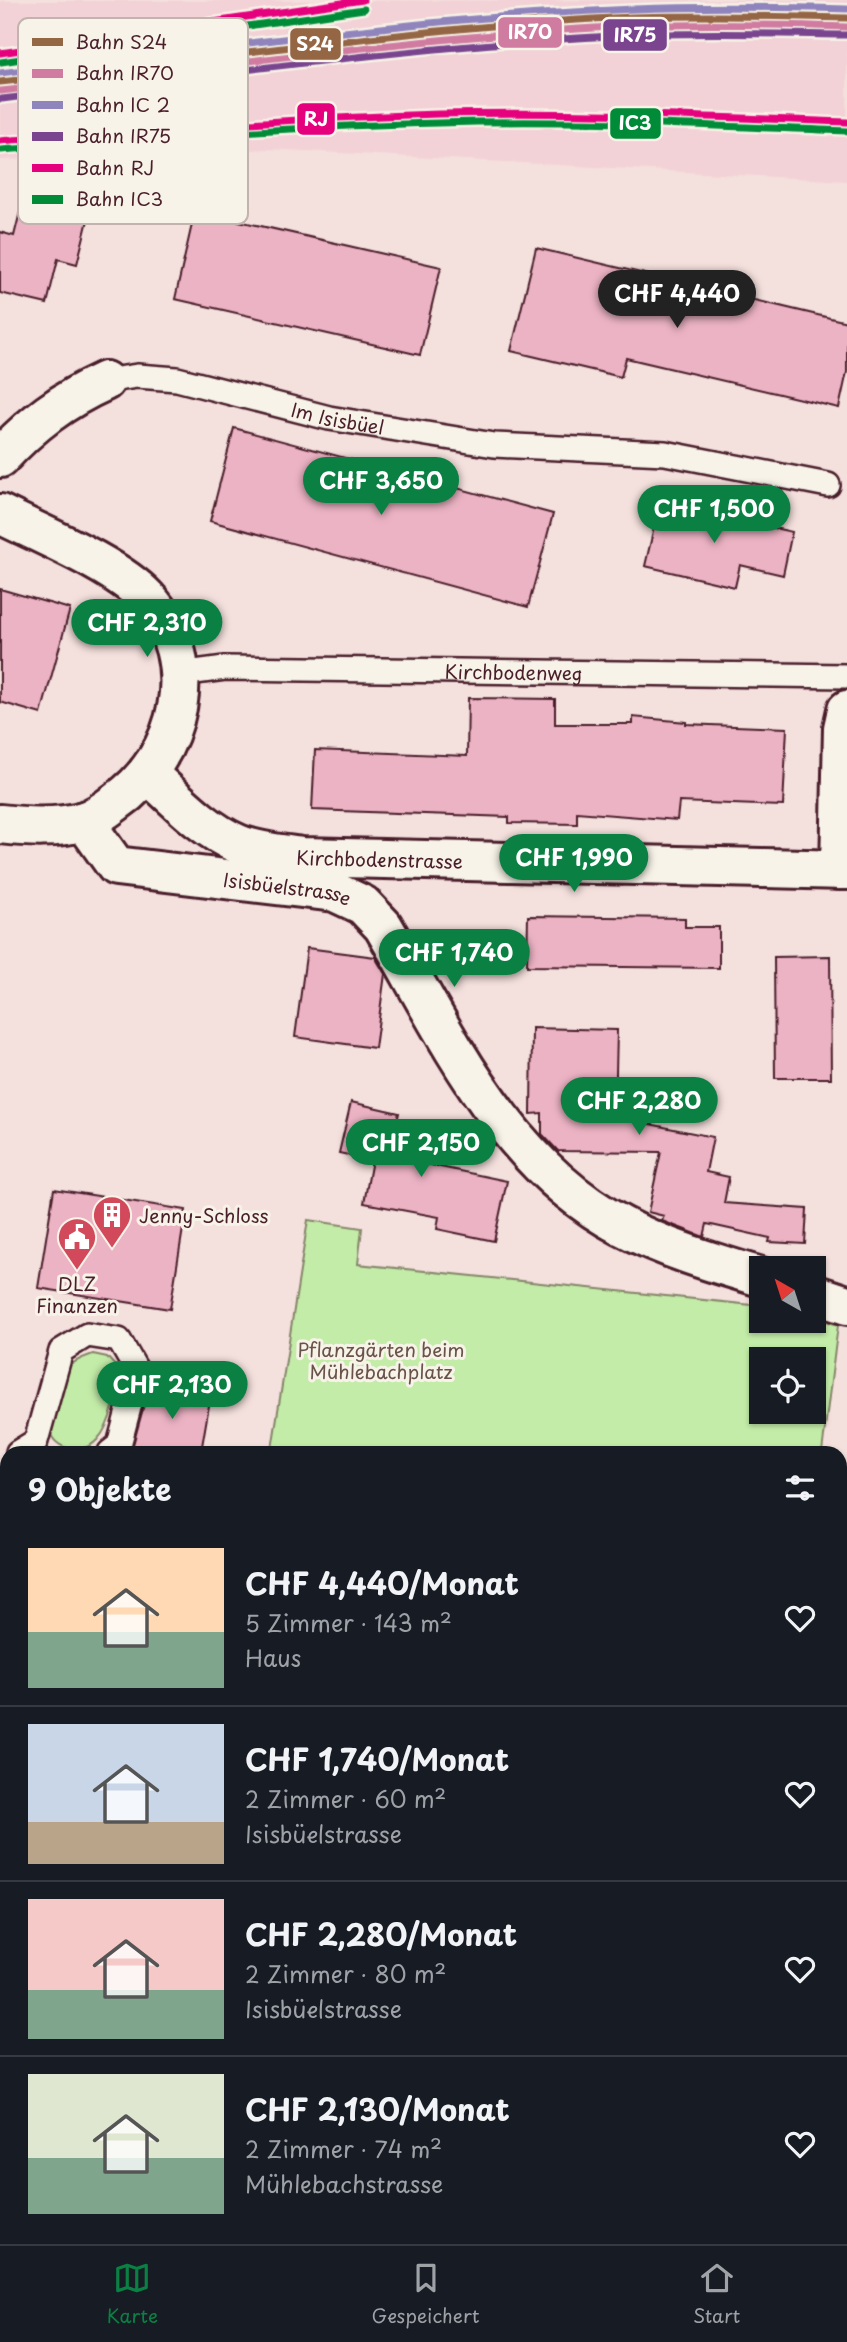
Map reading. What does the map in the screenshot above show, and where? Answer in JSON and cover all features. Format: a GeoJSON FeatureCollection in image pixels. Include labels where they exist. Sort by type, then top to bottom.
{"type":"FeatureCollection","features":[{"type":"Feature","properties":{"kind":"street","name":"Im Isisbüel"},"geometry":{"type":"LineString","coordinates":[[0,458],[31,425],[61,403],[105,381]]}},
{"type":"Feature","properties":{"kind":"street"},"geometry":{"type":"LineString","coordinates":[[0,514],[122,579],[147,598],[163,620],[176,653],[180,674],[180,697],[174,726],[147,773],[129,794],[84,821],[29,827],[0,824]]}},
{"type":"Feature","properties":{"kind":"street"},"geometry":{"type":"LineString","coordinates":[[844,870],[843,728],[847,710]]}},
{"type":"Feature","properties":{"kind":"street","name":"Kirchbodenstrasse"},"geometry":{"type":"LineString","coordinates":[[147,773],[200,819],[236,844],[266,852],[302,857],[844,870]]}},
{"type":"Feature","properties":{"kind":"street","name":"Isisbüelstrasse"},"geometry":{"type":"LineString","coordinates":[[84,821],[116,866],[335,892],[363,905],[383,926],[479,1090],[525,1150],[572,1191],[620,1225],[675,1251],[749,1274]]}},
{"type":"Feature","properties":{"kind":"street"},"geometry":{"type":"LineString","coordinates":[[826,1298],[847,1305]]}},
{"type":"Feature","properties":{"kind":"lane","name":"Im Isisbüel"},"geometry":{"type":"LineString","coordinates":[[105,381],[137,376],[177,379],[329,418],[494,445],[665,453],[828,485]]}},
{"type":"Feature","properties":{"kind":"lane","name":"Kirchbodenweg"},"geometry":{"type":"LineString","coordinates":[[180,674],[225,668],[847,676]]}},
{"type":"Feature","properties":{"kind":"lane"},"geometry":{"type":"LineString","coordinates":[[34,1446],[61,1351],[86,1335],[119,1340],[138,1373],[119,1446]]}},
{"type":"Feature","properties":{"kind":"shaded area"},"geometry":{"type":"Polygon","coordinates":[[[847,0],[847,181],[248,150],[248,18],[18,18],[18,159],[0,160],[0,1],[847,0]]]}},
{"type":"Feature","properties":{"kind":"green space","name":"Pflanzgärten beim Mühlebachplatz"},"geometry":{"type":"Polygon","coordinates":[[[308,1220],[362,1228],[358,1264],[749,1305],[749,1334],[826,1334],[826,1321],[838,1325],[826,1420],[826,1347],[749,1347],[749,1424],[826,1424],[823,1446],[272,1446],[308,1220]]]}},
{"type":"Feature","properties":{"kind":"green space"},"geometry":{"type":"Polygon","coordinates":[[[93,1354],[107,1357],[117,1368],[117,1386],[107,1425],[97,1440],[88,1446],[62,1446],[54,1440],[49,1425],[62,1375],[65,1369],[93,1354]]]}},
{"type":"Feature","properties":{"kind":"building"},"geometry":{"type":"Polygon","coordinates":[[[18,220],[18,224],[87,224],[77,264],[58,259],[47,304],[0,293],[0,232],[14,236],[18,220]]]}},
{"type":"Feature","properties":{"kind":"building"},"geometry":{"type":"Polygon","coordinates":[[[248,223],[441,267],[420,355],[175,299],[192,224],[248,223]]]}},
{"type":"Feature","properties":{"kind":"building"},"geometry":{"type":"Polygon","coordinates":[[[536,248],[847,322],[847,372],[839,408],[626,358],[621,377],[511,351],[536,248]]]}},
{"type":"Feature","properties":{"kind":"building"},"geometry":{"type":"Polygon","coordinates":[[[234,428],[553,514],[528,607],[210,521],[234,428]]]}},
{"type":"Feature","properties":{"kind":"building"},"geometry":{"type":"Polygon","coordinates":[[[660,502],[792,532],[783,575],[740,565],[735,587],[645,566],[660,502]]]}},
{"type":"Feature","properties":{"kind":"building"},"geometry":{"type":"Polygon","coordinates":[[[0,589],[70,609],[41,714],[0,702],[0,589]]]}},
{"type":"Feature","properties":{"kind":"building"},"geometry":{"type":"Polygon","coordinates":[[[468,698],[555,699],[555,724],[633,724],[633,717],[686,724],[787,728],[783,806],[679,802],[677,820],[577,812],[577,824],[509,823],[509,817],[312,810],[315,750],[467,756],[468,698]]]}},
{"type":"Feature","properties":{"kind":"building"},"geometry":{"type":"Polygon","coordinates":[[[528,916],[685,918],[685,927],[719,927],[719,968],[527,966],[528,916]]]}},
{"type":"Feature","properties":{"kind":"building"},"geometry":{"type":"Polygon","coordinates":[[[307,948],[375,957],[385,974],[375,1048],[295,1037],[307,948]]]}},
{"type":"Feature","properties":{"kind":"building"},"geometry":{"type":"Polygon","coordinates":[[[830,956],[831,1078],[775,1078],[774,957],[830,956]]]}},
{"type":"Feature","properties":{"kind":"building"},"geometry":{"type":"Polygon","coordinates":[[[532,1028],[617,1030],[615,1117],[713,1137],[706,1172],[729,1177],[724,1203],[807,1209],[805,1244],[769,1242],[770,1238],[707,1224],[704,1237],[662,1221],[664,1216],[648,1212],[661,1152],[558,1151],[542,1134],[542,1113],[531,1114],[532,1028]]]}},
{"type":"Feature","properties":{"kind":"building"},"geometry":{"type":"Polygon","coordinates":[[[351,1102],[399,1113],[388,1156],[507,1181],[494,1241],[437,1229],[439,1217],[364,1203],[372,1160],[339,1153],[351,1102]]]}},
{"type":"Feature","properties":{"kind":"building","name":"Jenny-Schloss"},"geometry":{"type":"Polygon","coordinates":[[[54,1189],[186,1210],[170,1309],[38,1288],[54,1189]]]}},
{"type":"Feature","properties":{"kind":"building"},"geometry":{"type":"Polygon","coordinates":[[[150,1383],[211,1394],[202,1446],[133,1446],[150,1383]]]}},
{"type":"Feature","properties":{"kind":"rail line","name":"RJ"},"geometry":{"type":"LineString","coordinates":[[240,18],[363,0]]}},
{"type":"Feature","properties":{"kind":"rail line","name":"IC3"},"geometry":{"type":"LineString","coordinates":[[248,26],[364,9]]}},
{"type":"Feature","properties":{"kind":"rail line","name":"S24"},"geometry":{"type":"LineString","coordinates":[[248,52],[396,35],[555,21],[687,16],[847,18]]}},
{"type":"Feature","properties":{"kind":"rail line","name":"IR70"},"geometry":{"type":"LineString","coordinates":[[248,61],[396,44],[555,30],[688,25],[847,27]]}},
{"type":"Feature","properties":{"kind":"rail line","name":"IR75"},"geometry":{"type":"LineString","coordinates":[[248,69],[556,39],[688,34],[847,35]]}},
{"type":"Feature","properties":{"kind":"rail line","name":"RJ"},"geometry":{"type":"LineString","coordinates":[[0,53],[18,50]]}},
{"type":"Feature","properties":{"kind":"rail line","name":"IC3"},"geometry":{"type":"LineString","coordinates":[[1,62],[18,60]]}},
{"type":"Feature","properties":{"kind":"rail line","name":"S24"},"geometry":{"type":"LineString","coordinates":[[0,82],[18,80]]}},
{"type":"Feature","properties":{"kind":"rail line","name":"IR70"},"geometry":{"type":"LineString","coordinates":[[1,91],[18,89]]}},
{"type":"Feature","properties":{"kind":"rail line","name":"IR75"},"geometry":{"type":"LineString","coordinates":[[2,99],[18,97]]}},
{"type":"Feature","properties":{"kind":"rail line","name":"RJ"},"geometry":{"type":"LineString","coordinates":[[248,123],[490,113],[694,116],[847,122]]}},
{"type":"Feature","properties":{"kind":"rail line","name":"IC3"},"geometry":{"type":"LineString","coordinates":[[248,132],[490,122],[592,122],[847,131]]}},
{"type":"Feature","properties":{"kind":"rail line","name":"RJ"},"geometry":{"type":"LineString","coordinates":[[0,141],[18,140]]}},
{"type":"Feature","properties":{"kind":"rail line","name":"IC3"},"geometry":{"type":"LineString","coordinates":[[1,150],[18,149]]}},
{"type":"Feature","properties":{"kind":"transit line"},"geometry":{"type":"LineString","coordinates":[[248,43],[396,26],[555,13],[661,8],[847,9]]}},
{"type":"Feature","properties":{"kind":"transit line"},"geometry":{"type":"LineString","coordinates":[[0,73],[18,71]]}},
{"type":"Feature","properties":{"kind":"place","name":"Jenny-Schloss"},"geometry":{"type":"Point","coordinates":[112,1249]}},
{"type":"Feature","properties":{"kind":"place","name":"DLZ Finanzen"},"geometry":{"type":"Point","coordinates":[77,1271]}}]}
